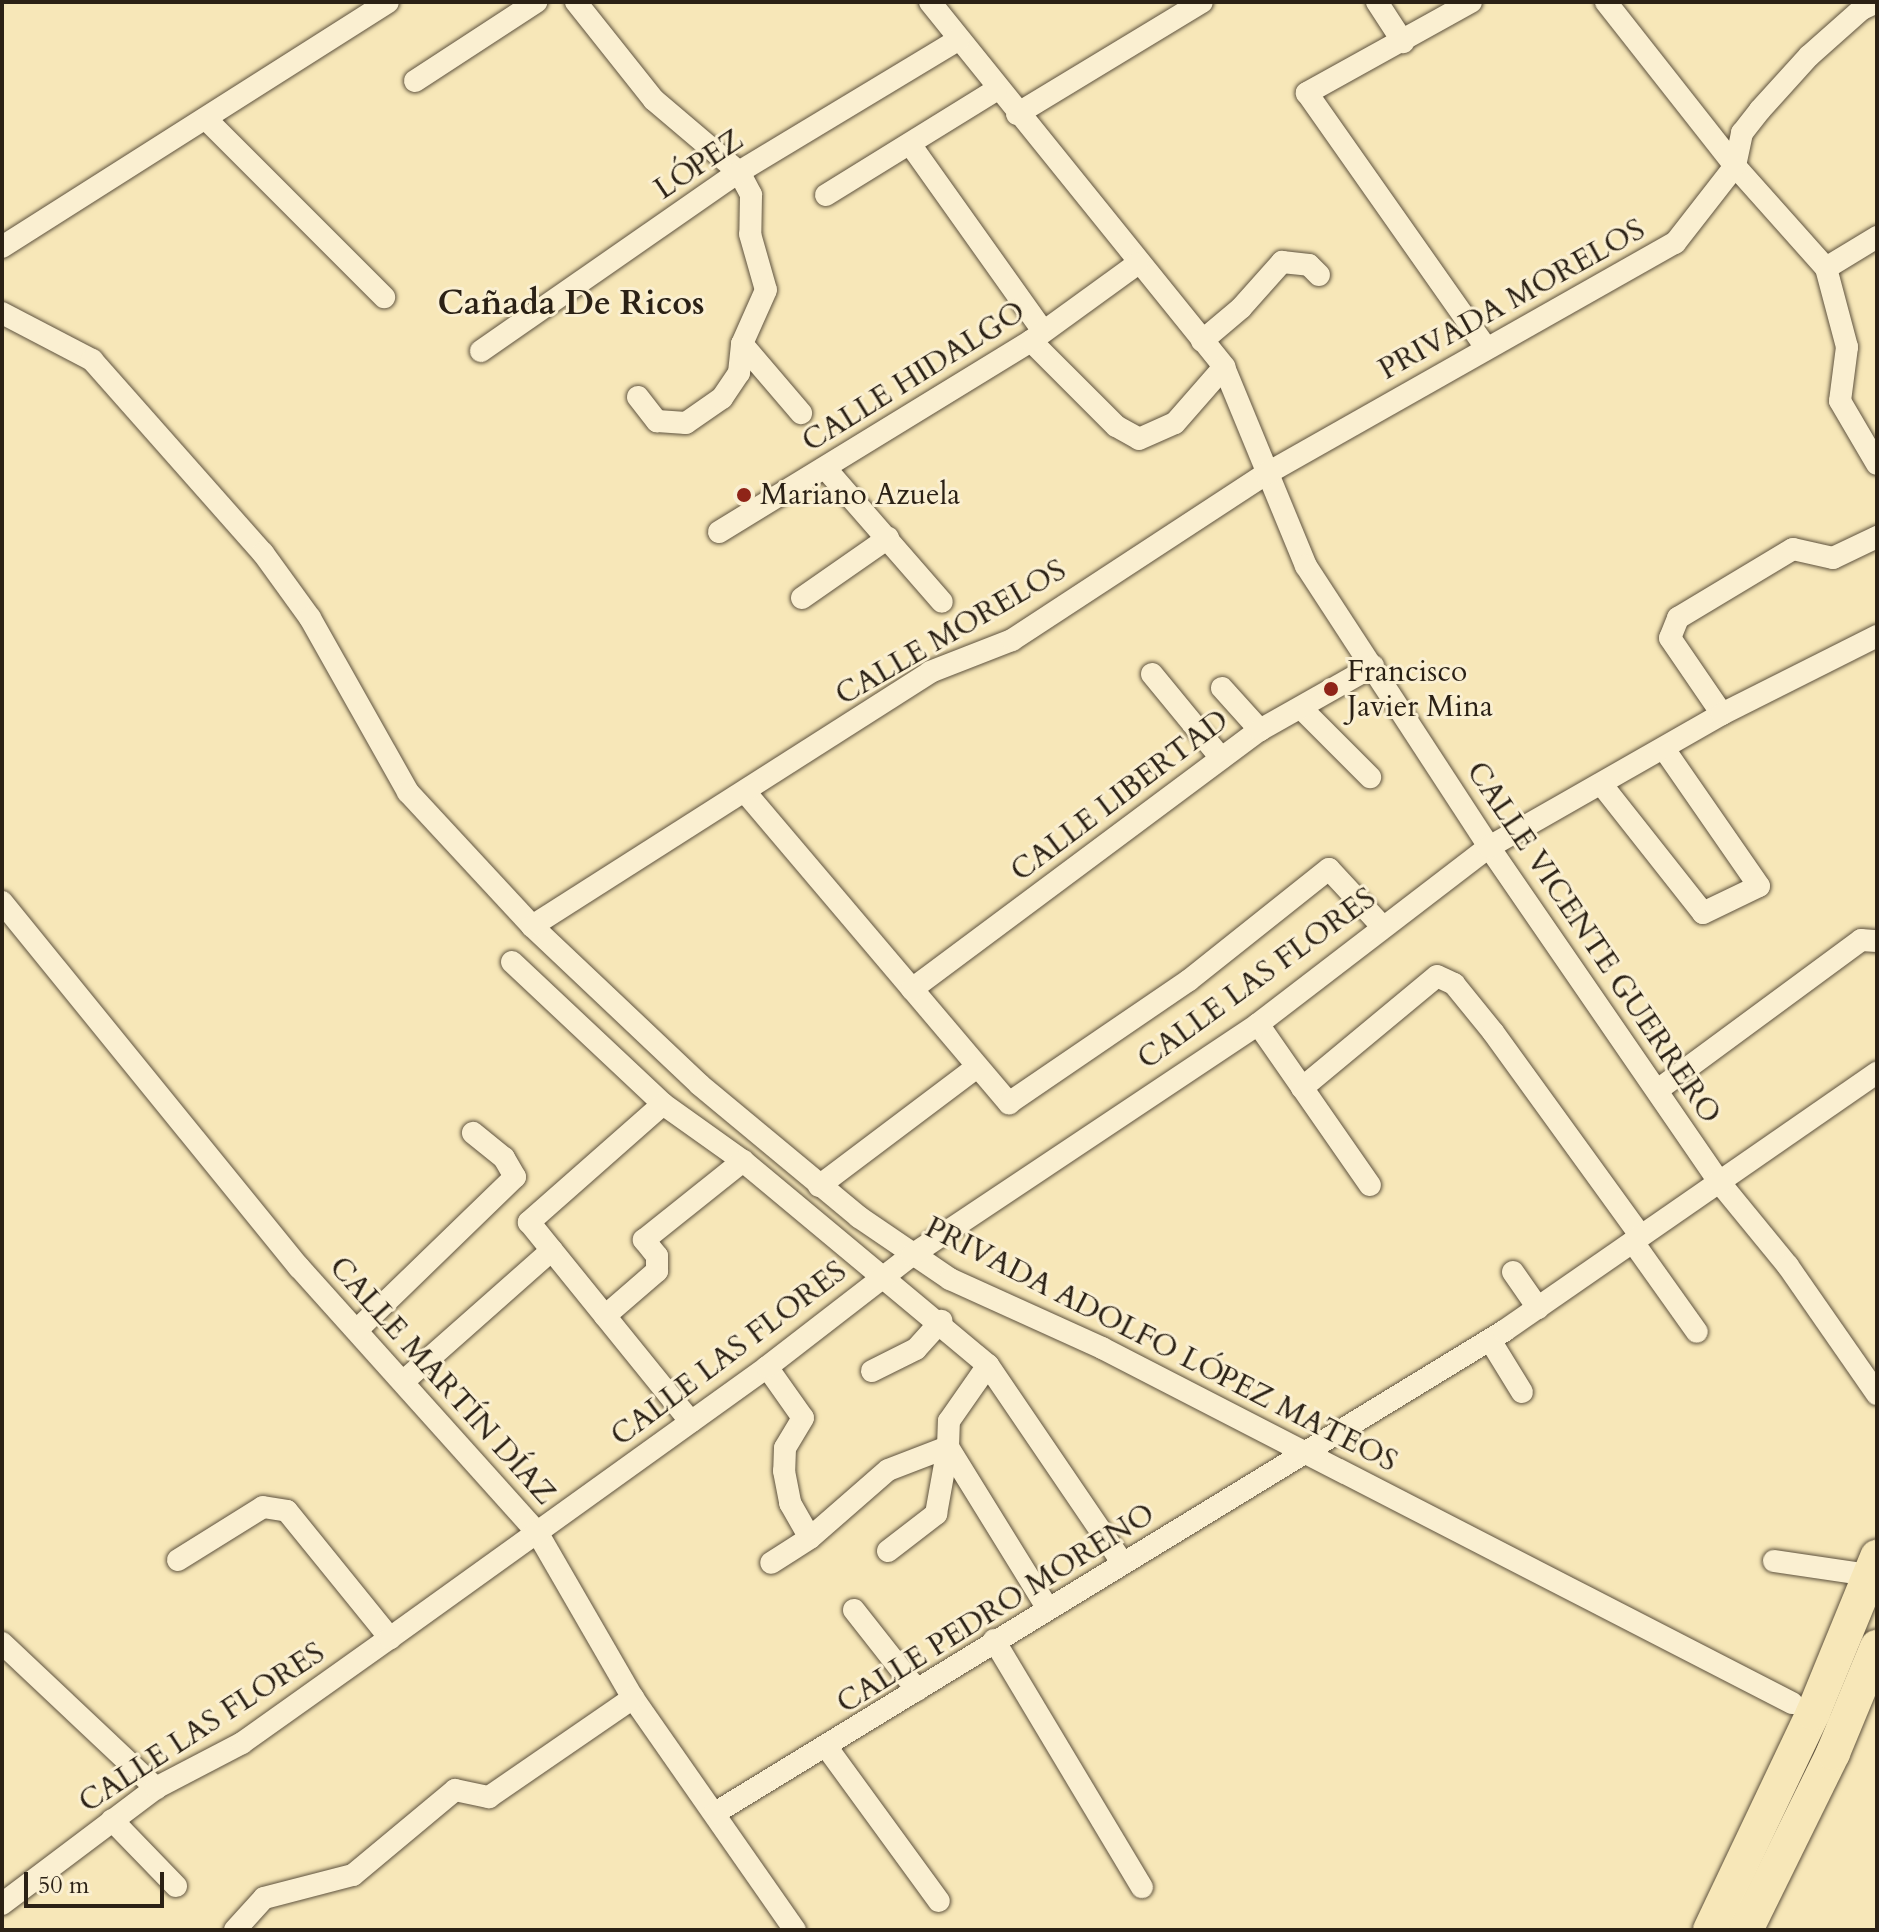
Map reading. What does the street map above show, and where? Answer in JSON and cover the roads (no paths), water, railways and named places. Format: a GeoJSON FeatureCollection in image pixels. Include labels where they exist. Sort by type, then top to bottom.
{"type":"FeatureCollection","features":[{"type":"Feature","properties":{"kind":"main road"},"geometry":{"type":"LineString","coordinates":[[1710,1930],[1813,1713],[1873,1566]]}},
{"type":"Feature","properties":{"kind":"main road"},"geometry":{"type":"LineString","coordinates":[[1746,1930],[1833,1753],[1877,1647]]}},
{"type":"Feature","properties":{"kind":"street"},"geometry":{"type":"LineString","coordinates":[[415,81],[536,2]]}},
{"type":"Feature","properties":{"kind":"street"},"geometry":{"type":"LineString","coordinates":[[576,2],[654,100],[739,172],[751,195],[750,234],[766,290],[742,344],[739,373],[722,398],[686,423],[657,421],[638,397]]}},
{"type":"Feature","properties":{"kind":"street"},"geometry":{"type":"LineString","coordinates":[[1017,114],[1202,2]]}},
{"type":"Feature","properties":{"kind":"street"},"geometry":{"type":"LineString","coordinates":[[1377,2],[1403,42]]}},
{"type":"Feature","properties":{"kind":"street"},"geometry":{"type":"LineString","coordinates":[[1471,2],[1307,93],[1486,348]]}},
{"type":"Feature","properties":{"kind":"street"},"geometry":{"type":"LineString","coordinates":[[1606,2],[1735,166],[1826,268],[1847,347],[1840,401],[1877,464]]}},
{"type":"Feature","properties":{"kind":"street","name":"PRIVADA MORELOS"},"geometry":{"type":"LineString","coordinates":[[1266,474],[1675,243],[1735,166],[1742,133],[1760,110],[1809,56],[1862,9],[1877,2]]}},
{"type":"Feature","properties":{"kind":"street"},"geometry":{"type":"LineString","coordinates":[[2,247],[385,3]]}},
{"type":"Feature","properties":{"kind":"street","name":"CALLE VICENTE GUERRERO"},"geometry":{"type":"LineString","coordinates":[[933,3],[996,90],[1224,367],[1306,566],[1489,847],[1659,1089],[1720,1183],[1788,1266],[1877,1394]]}},
{"type":"Feature","properties":{"kind":"street","name":"LÓPEZ"},"geometry":{"type":"LineString","coordinates":[[481,351],[739,172],[958,40]]}},
{"type":"Feature","properties":{"kind":"street"},"geometry":{"type":"LineString","coordinates":[[826,195],[996,90]]}},
{"type":"Feature","properties":{"kind":"street"},"geometry":{"type":"LineString","coordinates":[[206,119],[384,297]]}},
{"type":"Feature","properties":{"kind":"street"},"geometry":{"type":"LineString","coordinates":[[910,144],[1037,336],[1116,426],[1139,439],[1175,423],[1224,367]]}},
{"type":"Feature","properties":{"kind":"street"},"geometry":{"type":"LineString","coordinates":[[1826,268],[1877,237]]}},
{"type":"Feature","properties":{"kind":"street"},"geometry":{"type":"LineString","coordinates":[[1202,341],[1241,308],[1282,262],[1309,265],[1319,275]]}},
{"type":"Feature","properties":{"kind":"street","name":"CALLE HIDALGO"},"geometry":{"type":"LineString","coordinates":[[719,532],[826,469],[1037,336],[1137,264]]}},
{"type":"Feature","properties":{"kind":"street","name":"PRIVADA ADOLFO LÓPEZ MATEOS"},"geometry":{"type":"LineString","coordinates":[[2,313],[92,360],[263,553],[310,618],[408,792],[532,926],[700,1085],[908,1258],[1102,1348],[1792,1703]]}},
{"type":"Feature","properties":{"kind":"street"},"geometry":{"type":"LineString","coordinates":[[742,344],[801,413]]}},
{"type":"Feature","properties":{"kind":"street"},"geometry":{"type":"LineString","coordinates":[[826,469],[942,602]]}},
{"type":"Feature","properties":{"kind":"street","name":"CALLE MORELOS"},"geometry":{"type":"LineString","coordinates":[[532,926],[746,793],[930,672],[1012,640],[1266,474]]}},
{"type":"Feature","properties":{"kind":"street"},"geometry":{"type":"LineString","coordinates":[[1722,714],[1670,638],[1678,618],[1793,549],[1833,558],[1877,537]]}},
{"type":"Feature","properties":{"kind":"street"},"geometry":{"type":"LineString","coordinates":[[802,598],[888,538]]}},
{"type":"Feature","properties":{"kind":"street","name":"CALLE LAS FLORES"},"geometry":{"type":"LineString","coordinates":[[2,1904],[156,1788],[242,1743],[390,1638],[767,1367],[908,1258],[1258,1024],[1489,847],[1722,714],[1877,636]]}},
{"type":"Feature","properties":{"kind":"street","name":"CALLE LIBERTAD"},"geometry":{"type":"LineString","coordinates":[[912,989],[1260,730],[1303,710],[1373,666]]}},
{"type":"Feature","properties":{"kind":"street"},"geometry":{"type":"LineString","coordinates":[[1152,674],[1221,758]]}},
{"type":"Feature","properties":{"kind":"street"},"geometry":{"type":"LineString","coordinates":[[1222,688],[1260,730]]}},
{"type":"Feature","properties":{"kind":"street"},"geometry":{"type":"LineString","coordinates":[[1303,710],[1370,777]]}},
{"type":"Feature","properties":{"kind":"street"},"geometry":{"type":"LineString","coordinates":[[1602,785],[1703,913],[1759,886],[1664,749]]}},
{"type":"Feature","properties":{"kind":"street"},"geometry":{"type":"LineString","coordinates":[[746,793],[1009,1103],[1188,981],[1329,869],[1382,926]]}},
{"type":"Feature","properties":{"kind":"street","name":"CALLE MARTÍN DÍAZ"},"geometry":{"type":"LineString","coordinates":[[2,902],[357,1330],[405,1380],[537,1532],[633,1698],[795,1930]]}},
{"type":"Feature","properties":{"kind":"street"},"geometry":{"type":"LineString","coordinates":[[1659,1089],[1869,941]]}},
{"type":"Feature","properties":{"kind":"street"},"geometry":{"type":"LineString","coordinates":[[512,962],[663,1104],[743,1161],[881,1278],[941,1321],[988,1365],[1123,1564]]}},
{"type":"Feature","properties":{"kind":"street"},"geometry":{"type":"LineString","coordinates":[[1302,1088],[1437,976],[1454,984],[1493,1032],[1697,1332]]}},
{"type":"Feature","properties":{"kind":"street"},"geometry":{"type":"LineString","coordinates":[[1258,1024],[1370,1185]]}},
{"type":"Feature","properties":{"kind":"street"},"geometry":{"type":"LineString","coordinates":[[819,1186],[977,1067]]}},
{"type":"Feature","properties":{"kind":"street","name":"CALLE PEDRO MORENO"},"geometry":{"type":"LineString","coordinates":[[715,1813],[828,1749],[994,1640],[1490,1340],[1877,1073]]}},
{"type":"Feature","properties":{"kind":"street"},"geometry":{"type":"LineString","coordinates":[[663,1104],[529,1222],[691,1422]]}},
{"type":"Feature","properties":{"kind":"street"},"geometry":{"type":"LineString","coordinates":[[357,1330],[515,1177],[504,1158],[473,1133]]}},
{"type":"Feature","properties":{"kind":"street"},"geometry":{"type":"LineString","coordinates":[[605,1316],[657,1271],[657,1256],[644,1240],[743,1161]]}},
{"type":"Feature","properties":{"kind":"street"},"geometry":{"type":"LineString","coordinates":[[405,1380],[552,1250]]}},
{"type":"Feature","properties":{"kind":"street"},"geometry":{"type":"LineString","coordinates":[[1513,1272],[1538,1308]]}},
{"type":"Feature","properties":{"kind":"street"},"geometry":{"type":"LineString","coordinates":[[872,1371],[916,1349],[941,1321]]}},
{"type":"Feature","properties":{"kind":"street"},"geometry":{"type":"LineString","coordinates":[[1490,1340],[1522,1392]]}},
{"type":"Feature","properties":{"kind":"street"},"geometry":{"type":"LineString","coordinates":[[888,1551],[936,1514],[948,1447],[949,1421],[988,1365]]}},
{"type":"Feature","properties":{"kind":"street"},"geometry":{"type":"LineString","coordinates":[[767,1367],[803,1418],[785,1448],[784,1471],[790,1503],[810,1538]]}},
{"type":"Feature","properties":{"kind":"street"},"geometry":{"type":"LineString","coordinates":[[771,1563],[810,1538],[888,1470],[948,1447]]}},
{"type":"Feature","properties":{"kind":"street"},"geometry":{"type":"LineString","coordinates":[[948,1447],[1048,1609]]}},
{"type":"Feature","properties":{"kind":"street"},"geometry":{"type":"LineString","coordinates":[[178,1560],[263,1507],[287,1511],[390,1638]]}},
{"type":"Feature","properties":{"kind":"street"},"geometry":{"type":"LineString","coordinates":[[1774,1561],[1873,1566]]}},
{"type":"Feature","properties":{"kind":"street"},"geometry":{"type":"LineString","coordinates":[[854,1610],[917,1690]]}},
{"type":"Feature","properties":{"kind":"street"},"geometry":{"type":"LineString","coordinates":[[994,1640],[1142,1887]]}},
{"type":"Feature","properties":{"kind":"street"},"geometry":{"type":"LineString","coordinates":[[2,1643],[156,1788]]}},
{"type":"Feature","properties":{"kind":"street"},"geometry":{"type":"LineString","coordinates":[[235,1930],[264,1898],[353,1875],[455,1790],[489,1797],[633,1698]]}},
{"type":"Feature","properties":{"kind":"street"},"geometry":{"type":"LineString","coordinates":[[828,1749],[939,1901]]}},
{"type":"Feature","properties":{"kind":"street"},"geometry":{"type":"LineString","coordinates":[[112,1820],[176,1886]]}},
{"type":"Feature","properties":{"kind":"place","name":"Mariano Azuela"},"geometry":{"type":"Point","coordinates":[744,495]}},
{"type":"Feature","properties":{"kind":"place","name":"Francisco Javier Mina"},"geometry":{"type":"Point","coordinates":[1331,689]}},
{"type":"Feature","properties":{"kind":"district","name":"Cañada De Ricos"},"geometry":{"type":"Point","coordinates":[571,304]}}]}
